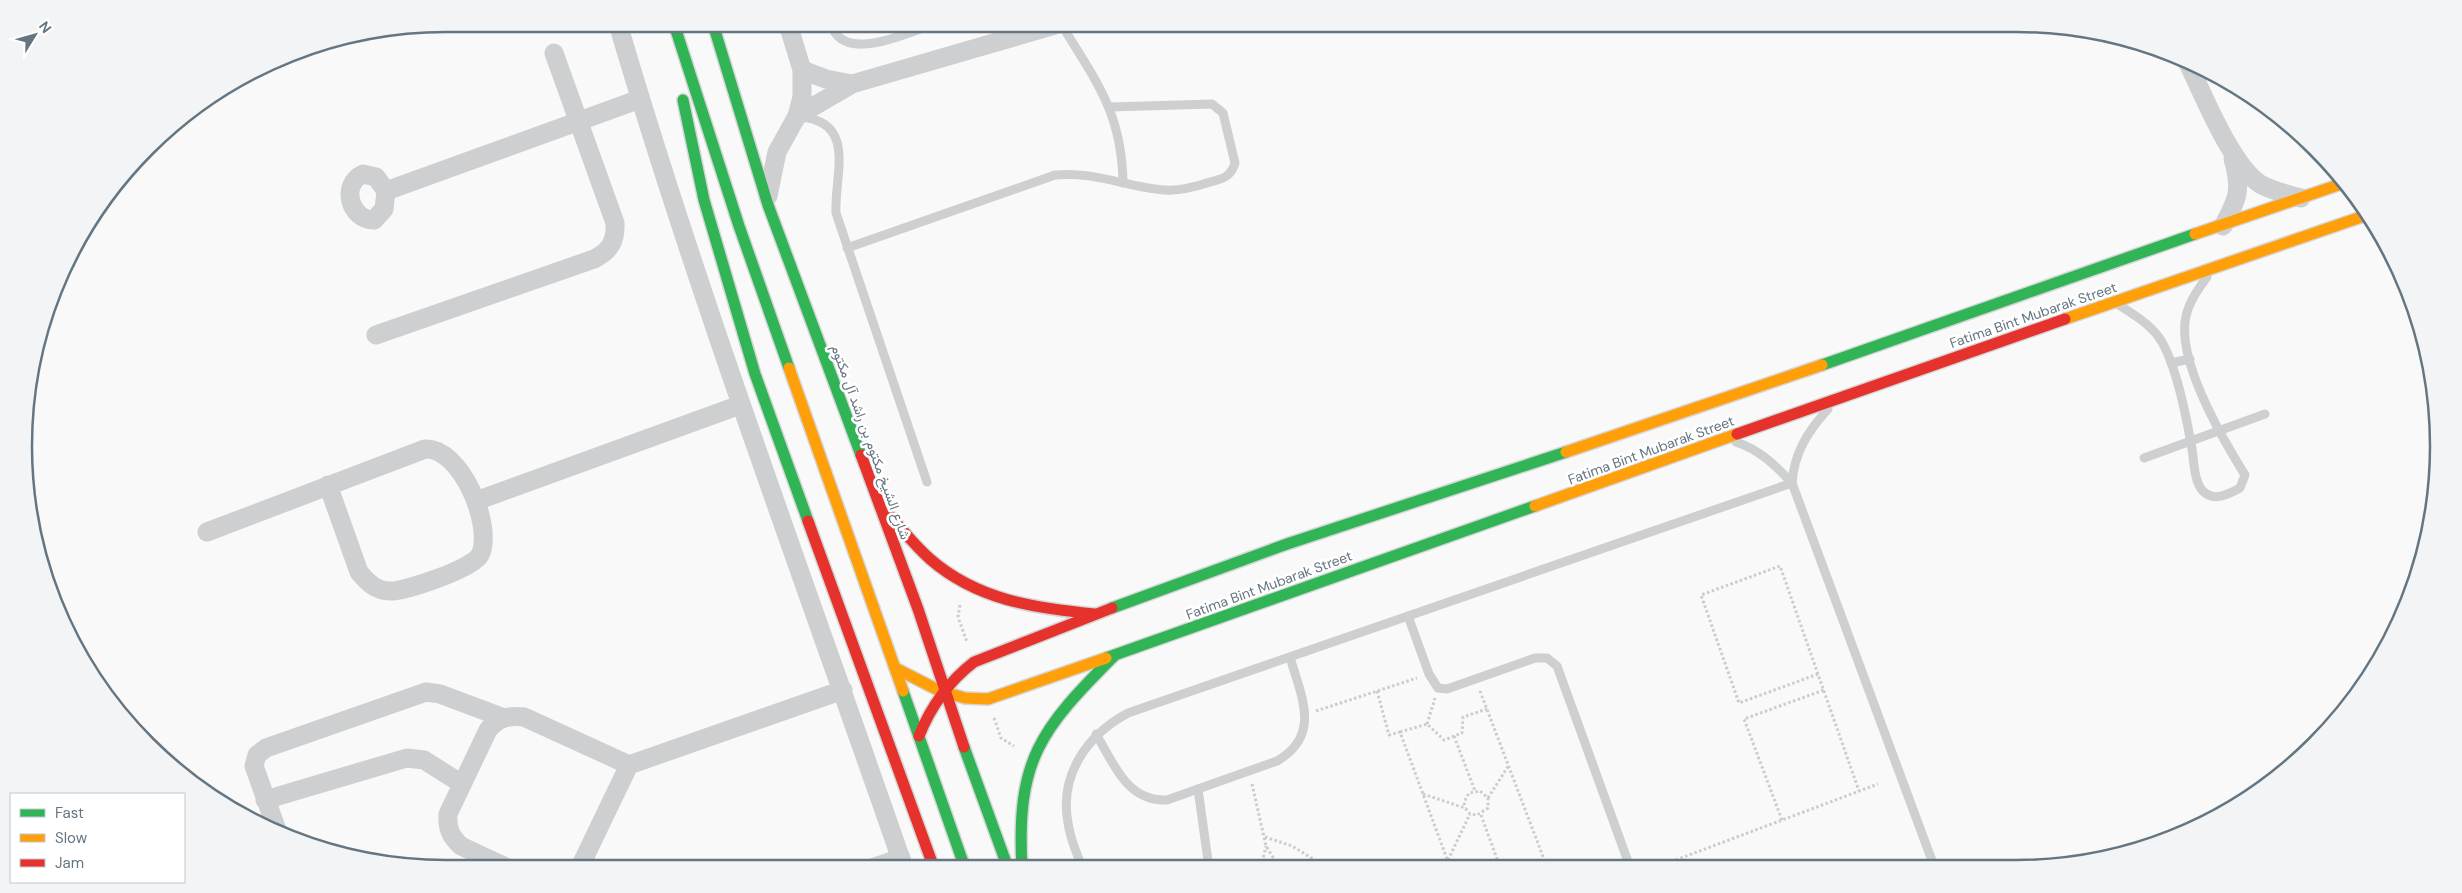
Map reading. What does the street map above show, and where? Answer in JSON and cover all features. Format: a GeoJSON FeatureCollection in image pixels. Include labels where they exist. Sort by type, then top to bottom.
{"type":"FeatureCollection","features":[{"type":"Feature","properties":{"kind":"main road"},"geometry":{"type":"LineString","coordinates":[[676,32],[768,310],[867,585],[961,860]]}},
{"type":"Feature","properties":{"kind":"main road","name":"شارع الشيخ مكتوم بن راشد آل مكتوم"},"geometry":{"type":"LineString","coordinates":[[715,32],[768,205],[918,609],[944,690],[1005,860]]}},
{"type":"Feature","properties":{"kind":"main road"},"geometry":{"type":"LineString","coordinates":[[684,58],[683,93],[686,121],[704,200],[737,317],[755,374],[931,860]]}},
{"type":"Feature","properties":{"kind":"main road","name":"Fatima Bint Mubarak Street"},"geometry":{"type":"LineString","coordinates":[[919,736],[929,712],[944,690],[962,670],[974,662],[1094,614],[1288,544],[1715,403],[2337,185]]}},
{"type":"Feature","properties":{"kind":"main road","name":"Fatima Bint Mubarak Street"},"geometry":{"type":"LineString","coordinates":[[896,668],[918,682],[965,697],[987,699],[1011,692],[1838,398],[2361,217]]}},
{"type":"Feature","properties":{"kind":"main road"},"geometry":{"type":"LineString","coordinates":[[878,503],[935,564],[964,584],[1011,604],[1094,614]]}},
{"type":"Feature","properties":{"kind":"main road"},"geometry":{"type":"LineString","coordinates":[[867,585],[885,602]]}},
{"type":"Feature","properties":{"kind":"main road"},"geometry":{"type":"LineString","coordinates":[[909,620],[918,609]]}},
{"type":"Feature","properties":{"kind":"main road"},"geometry":{"type":"LineString","coordinates":[[990,670],[992,660],[1000,652]]}},
{"type":"Feature","properties":{"kind":"main road"},"geometry":{"type":"LineString","coordinates":[[1022,860],[1021,810],[1025,784],[1033,758],[1043,736],[1057,715],[1114,656]]}},
{"type":"Feature","properties":{"kind":"main road"},"geometry":{"type":"LineString","coordinates":[[997,685],[1000,689],[1011,692]]}},
{"type":"Feature","properties":{"kind":"main road"},"geometry":{"type":"LineString","coordinates":[[959,773],[977,778]]}},
{"type":"Feature","properties":{"kind":"main road"},"geometry":{"type":"LineString","coordinates":[[942,805],[945,783],[948,778]]}},
{"type":"Feature","properties":{"kind":"street"},"geometry":{"type":"LineString","coordinates":[[620,32],[640,99],[740,405],[902,860]]}},
{"type":"Feature","properties":{"kind":"street"},"geometry":{"type":"LineString","coordinates":[[768,205],[772,169],[777,152],[797,116],[802,97],[802,70],[790,32]]}},
{"type":"Feature","properties":{"kind":"street"},"geometry":{"type":"LineString","coordinates":[[797,116],[852,84],[1014,32]]}},
{"type":"Feature","properties":{"kind":"street"},"geometry":{"type":"LineString","coordinates":[[376,335],[604,254],[612,245],[616,234],[615,223],[554,53]]}},
{"type":"Feature","properties":{"kind":"street"},"geometry":{"type":"LineString","coordinates":[[802,70],[826,79],[852,84]]}},
{"type":"Feature","properties":{"kind":"street"},"geometry":{"type":"LineString","coordinates":[[2191,72],[2230,148],[2251,176],[2260,184],[2300,198]]}},
{"type":"Feature","properties":{"kind":"street"},"geometry":{"type":"LineString","coordinates":[[386,191],[640,99]]}},
{"type":"Feature","properties":{"kind":"street"},"geometry":{"type":"LineString","coordinates":[[2223,226],[2234,206],[2239,188],[2230,148]]}},
{"type":"Feature","properties":{"kind":"street"},"geometry":{"type":"LineString","coordinates":[[476,501],[740,405]]}},
{"type":"Feature","properties":{"kind":"street"},"geometry":{"type":"LineString","coordinates":[[207,532],[328,485],[425,449],[434,449],[442,452],[456,465],[476,501],[483,538],[480,555],[475,562],[467,567],[401,590],[389,591],[376,588],[366,582],[359,572],[328,485]]}},
{"type":"Feature","properties":{"kind":"street"},"geometry":{"type":"LineString","coordinates":[[274,823],[254,766],[261,751],[426,692],[440,694],[504,718],[524,717],[629,765],[843,690]]}},
{"type":"Feature","properties":{"kind":"street"},"geometry":{"type":"LineString","coordinates":[[491,860],[461,846],[450,832],[448,814],[488,730],[504,718]]}},
{"type":"Feature","properties":{"kind":"street"},"geometry":{"type":"LineString","coordinates":[[266,800],[407,758],[424,760],[462,784]]}},
{"type":"Feature","properties":{"kind":"street"},"geometry":{"type":"LineString","coordinates":[[583,860],[629,765]]}},
{"type":"Feature","properties":{"kind":"lane"},"geometry":{"type":"LineString","coordinates":[[836,32],[841,39],[852,44],[864,45],[907,32]]}},
{"type":"Feature","properties":{"kind":"lane"},"geometry":{"type":"LineString","coordinates":[[1065,32],[1110,107],[1123,157],[1123,183]]}},
{"type":"Feature","properties":{"kind":"lane"},"geometry":{"type":"LineString","coordinates":[[847,248],[1041,178],[1069,174],[1084,175],[1164,190],[1184,189],[1228,176],[1235,163],[1223,114],[1212,104],[1110,107]]}},
{"type":"Feature","properties":{"kind":"lane"},"geometry":{"type":"LineString","coordinates":[[797,116],[812,118],[825,125],[835,136],[840,149],[840,164],[835,196],[836,213],[927,482]]}},
{"type":"Feature","properties":{"kind":"lane"},"geometry":{"type":"LineString","coordinates":[[2116,302],[2154,332],[2163,344],[2171,363],[2191,441],[2198,481],[2203,491],[2216,497],[2230,493],[2240,488],[2245,475],[2219,431],[2190,359],[2185,333],[2188,308],[2212,268]]}},
{"type":"Feature","properties":{"kind":"lane"},"geometry":{"type":"LineString","coordinates":[[2171,363],[2190,359]]}},
{"type":"Feature","properties":{"kind":"lane"},"geometry":{"type":"LineString","coordinates":[[1792,483],[1794,464],[1800,446],[1838,398]]}},
{"type":"Feature","properties":{"kind":"lane"},"geometry":{"type":"LineString","coordinates":[[2144,458],[2265,414]]}},
{"type":"Feature","properties":{"kind":"lane"},"geometry":{"type":"LineString","coordinates":[[1723,440],[1756,450],[1775,464],[1792,483],[1932,860]]}},
{"type":"Feature","properties":{"kind":"lane"},"geometry":{"type":"LineString","coordinates":[[1080,860],[1068,823],[1066,804],[1068,784],[1084,749],[1096,734],[1111,722],[1128,713],[1792,483]]}},
{"type":"Feature","properties":{"kind":"lane"},"geometry":{"type":"LineString","coordinates":[[1408,616],[1429,674],[1438,688],[1447,689],[1541,657],[1553,661],[1557,666],[1627,860]]}},
{"type":"Feature","properties":{"kind":"lane"},"geometry":{"type":"LineString","coordinates":[[1096,734],[1124,782],[1138,794],[1152,799],[1167,800],[1277,761],[1293,749],[1303,733],[1306,714],[1290,657]]}},
{"type":"Feature","properties":{"kind":"lane"},"geometry":{"type":"LineString","coordinates":[[1198,789],[1208,860]]}},
{"type":"Feature","properties":{"kind":"path"},"geometry":{"type":"LineString","coordinates":[[1818,674],[1739,703],[1701,595],[1780,566],[1824,690],[1859,791]]}},
{"type":"Feature","properties":{"kind":"path"},"geometry":{"type":"LineString","coordinates":[[958,617],[974,662]]}},
{"type":"Feature","properties":{"kind":"path"},"geometry":{"type":"LineString","coordinates":[[1306,714],[1429,674]]}},
{"type":"Feature","properties":{"kind":"path"},"geometry":{"type":"LineString","coordinates":[[1476,678],[1545,860]]}},
{"type":"Feature","properties":{"kind":"path"},"geometry":{"type":"LineString","coordinates":[[1426,724],[1438,688]]}},
{"type":"Feature","properties":{"kind":"path"},"geometry":{"type":"LineString","coordinates":[[1782,820],[1744,720],[1824,690]]}},
{"type":"Feature","properties":{"kind":"path"},"geometry":{"type":"LineString","coordinates":[[1377,691],[1389,735],[1426,724]]}},
{"type":"Feature","properties":{"kind":"path"},"geometry":{"type":"LineString","coordinates":[[1426,724],[1444,740],[1462,732],[1463,717],[1487,709]]}},
{"type":"Feature","properties":{"kind":"path"},"geometry":{"type":"LineString","coordinates":[[1400,732],[1448,860]]}},
{"type":"Feature","properties":{"kind":"path"},"geometry":{"type":"LineString","coordinates":[[1454,736],[1475,791]]}},
{"type":"Feature","properties":{"kind":"path"},"geometry":{"type":"LineString","coordinates":[[1481,815],[1488,808],[1488,798],[1509,765]]}},
{"type":"Feature","properties":{"kind":"path"},"geometry":{"type":"LineString","coordinates":[[1249,771],[1266,846],[1275,860]]}},
{"type":"Feature","properties":{"kind":"path"},"geometry":{"type":"LineString","coordinates":[[1673,860],[1878,784]]}},
{"type":"Feature","properties":{"kind":"path"},"geometry":{"type":"LineString","coordinates":[[1475,791],[1485,794],[1488,798]]}},
{"type":"Feature","properties":{"kind":"path"},"geometry":{"type":"LineString","coordinates":[[1465,808],[1466,797],[1475,791]]}},
{"type":"Feature","properties":{"kind":"path"},"geometry":{"type":"LineString","coordinates":[[1423,794],[1465,808],[1470,814],[1481,815]]}},
{"type":"Feature","properties":{"kind":"path"},"geometry":{"type":"LineString","coordinates":[[1448,860],[1470,814]]}},
{"type":"Feature","properties":{"kind":"path"},"geometry":{"type":"LineString","coordinates":[[1481,815],[1497,860]]}},
{"type":"Feature","properties":{"kind":"path"},"geometry":{"type":"LineString","coordinates":[[1264,838],[1299,849],[1316,860]]}},
{"type":"Feature","properties":{"kind":"path"},"geometry":{"type":"LineString","coordinates":[[1263,860],[1266,846]]}},
{"type":"Feature","properties":{"kind":"traffic: fast"},"geometry":{"type":"LineString","coordinates":[[677,32],[739,226],[789,368]]}},
{"type":"Feature","properties":{"kind":"traffic: fast"},"geometry":{"type":"LineString","coordinates":[[715,32],[768,205],[861,455]]}},
{"type":"Feature","properties":{"kind":"traffic: fast"},"geometry":{"type":"LineString","coordinates":[[683,100],[704,200],[755,374],[808,521]]}},
{"type":"Feature","properties":{"kind":"traffic: fast"},"geometry":{"type":"LineString","coordinates":[[1822,365],[2195,234]]}},
{"type":"Feature","properties":{"kind":"traffic: fast"},"geometry":{"type":"LineString","coordinates":[[1112,608],[1287,544],[1566,452]]}},
{"type":"Feature","properties":{"kind":"traffic: fast"},"geometry":{"type":"LineString","coordinates":[[1106,658],[1535,506]]}},
{"type":"Feature","properties":{"kind":"traffic: fast"},"geometry":{"type":"LineString","coordinates":[[1022,860],[1023,800],[1029,773],[1038,749],[1051,727],[1068,705],[1114,656]]}},
{"type":"Feature","properties":{"kind":"traffic: fast"},"geometry":{"type":"LineString","coordinates":[[903,691],[962,860]]}},
{"type":"Feature","properties":{"kind":"traffic: fast"},"geometry":{"type":"LineString","coordinates":[[964,747],[1005,860]]}},
{"type":"Feature","properties":{"kind":"traffic: slow"},"geometry":{"type":"LineString","coordinates":[[2195,234],[2337,185]]}},
{"type":"Feature","properties":{"kind":"traffic: slow"},"geometry":{"type":"LineString","coordinates":[[2065,319],[2361,217]]}},
{"type":"Feature","properties":{"kind":"traffic: slow"},"geometry":{"type":"LineString","coordinates":[[1566,452],[1822,365]]}},
{"type":"Feature","properties":{"kind":"traffic: slow"},"geometry":{"type":"LineString","coordinates":[[789,368],[903,691]]}},
{"type":"Feature","properties":{"kind":"traffic: slow"},"geometry":{"type":"LineString","coordinates":[[1535,506],[1737,434]]}},
{"type":"Feature","properties":{"kind":"traffic: slow"},"geometry":{"type":"LineString","coordinates":[[895,668],[940,691],[965,698],[988,699],[1106,658]]}},
{"type":"Feature","properties":{"kind":"traffic: jam"},"geometry":{"type":"LineString","coordinates":[[1737,434],[2065,319]]}},
{"type":"Feature","properties":{"kind":"traffic: jam"},"geometry":{"type":"LineString","coordinates":[[861,455],[918,609],[964,747]]}},
{"type":"Feature","properties":{"kind":"traffic: jam"},"geometry":{"type":"LineString","coordinates":[[888,514],[913,543],[930,559],[948,573],[967,584],[1007,600],[1028,605],[1094,614]]}},
{"type":"Feature","properties":{"kind":"traffic: jam"},"geometry":{"type":"LineString","coordinates":[[808,521],[931,860]]}},
{"type":"Feature","properties":{"kind":"traffic: jam"},"geometry":{"type":"LineString","coordinates":[[919,736],[941,695],[974,662],[1112,608]]}}]}
